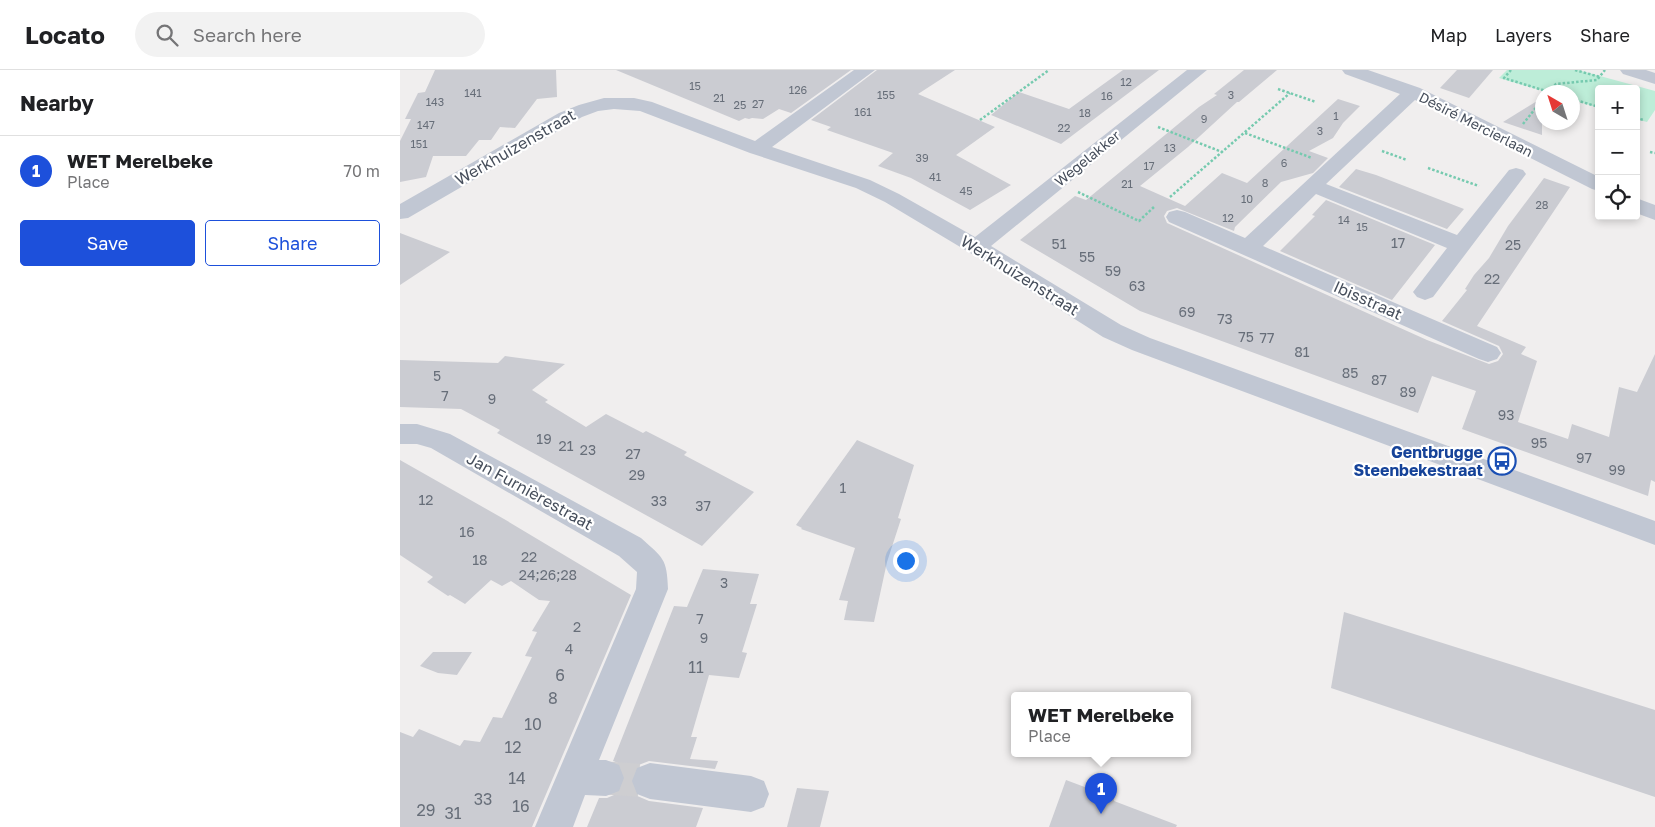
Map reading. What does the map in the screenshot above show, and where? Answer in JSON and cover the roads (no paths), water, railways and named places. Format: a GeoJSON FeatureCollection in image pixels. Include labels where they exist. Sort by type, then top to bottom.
{"type":"FeatureCollection","features":[{"type":"Feature","properties":{"kind":"street"},"geometry":{"type":"LineString","coordinates":[[757,149],[866,70]]}},
{"type":"Feature","properties":{"kind":"street","name":"Wegelakker"},"geometry":{"type":"LineString","coordinates":[[976,247],[1198,70]]}},
{"type":"Feature","properties":{"kind":"street","name":"Désiré Mercierlaan"},"geometry":{"type":"LineString","coordinates":[[1351,70],[1395,76],[1413,92],[1595,183]]}},
{"type":"Feature","properties":{"kind":"street"},"geometry":{"type":"LineString","coordinates":[[1629,70],[1655,79]]}},
{"type":"Feature","properties":{"kind":"street"},"geometry":{"type":"LineString","coordinates":[[1248,248],[1413,92]]}},
{"type":"Feature","properties":{"kind":"street","name":"Werkhuizenstraat"},"geometry":{"type":"LineString","coordinates":[[400,213],[566,117],[585,108],[605,102],[628,102],[645,106],[757,149],[863,184],[914,210],[1112,331],[1141,344],[1655,533]]}},
{"type":"Feature","properties":{"kind":"street","name":"Ibisstraat"},"geometry":{"type":"LineString","coordinates":[[1425,292],[1516,174]]}},
{"type":"Feature","properties":{"kind":"street"},"geometry":{"type":"LineString","coordinates":[[1313,186],[1461,244]]}},
{"type":"Feature","properties":{"kind":"street"},"geometry":{"type":"LineString","coordinates":[[1640,206],[1655,214]]}},
{"type":"Feature","properties":{"kind":"street","name":"Ibisstraat"},"geometry":{"type":"LineString","coordinates":[[1176,217],[1488,353]]}},
{"type":"Feature","properties":{"kind":"street","name":"Jan Furnièrestraat"},"geometry":{"type":"LineString","coordinates":[[400,434],[417,434],[440,441],[630,547],[652,567],[652,589],[591,778],[554,827]]}},
{"type":"Feature","properties":{"kind":"street"},"geometry":{"type":"LineString","coordinates":[[650,781],[751,794]]}},
{"type":"Feature","properties":{"kind":"tunnel"},"geometry":{"type":"LineString","coordinates":[[606,778],[650,781]]}},
{"type":"Feature","properties":{"kind":"place","name":"Gentbrugge Steenbekestraat"},"geometry":{"type":"Point","coordinates":[1502,461]}},
{"type":"Feature","properties":{"kind":"place","name":"WET Merelbeke"},"geometry":{"type":"Point","coordinates":[1101,814]}}]}
